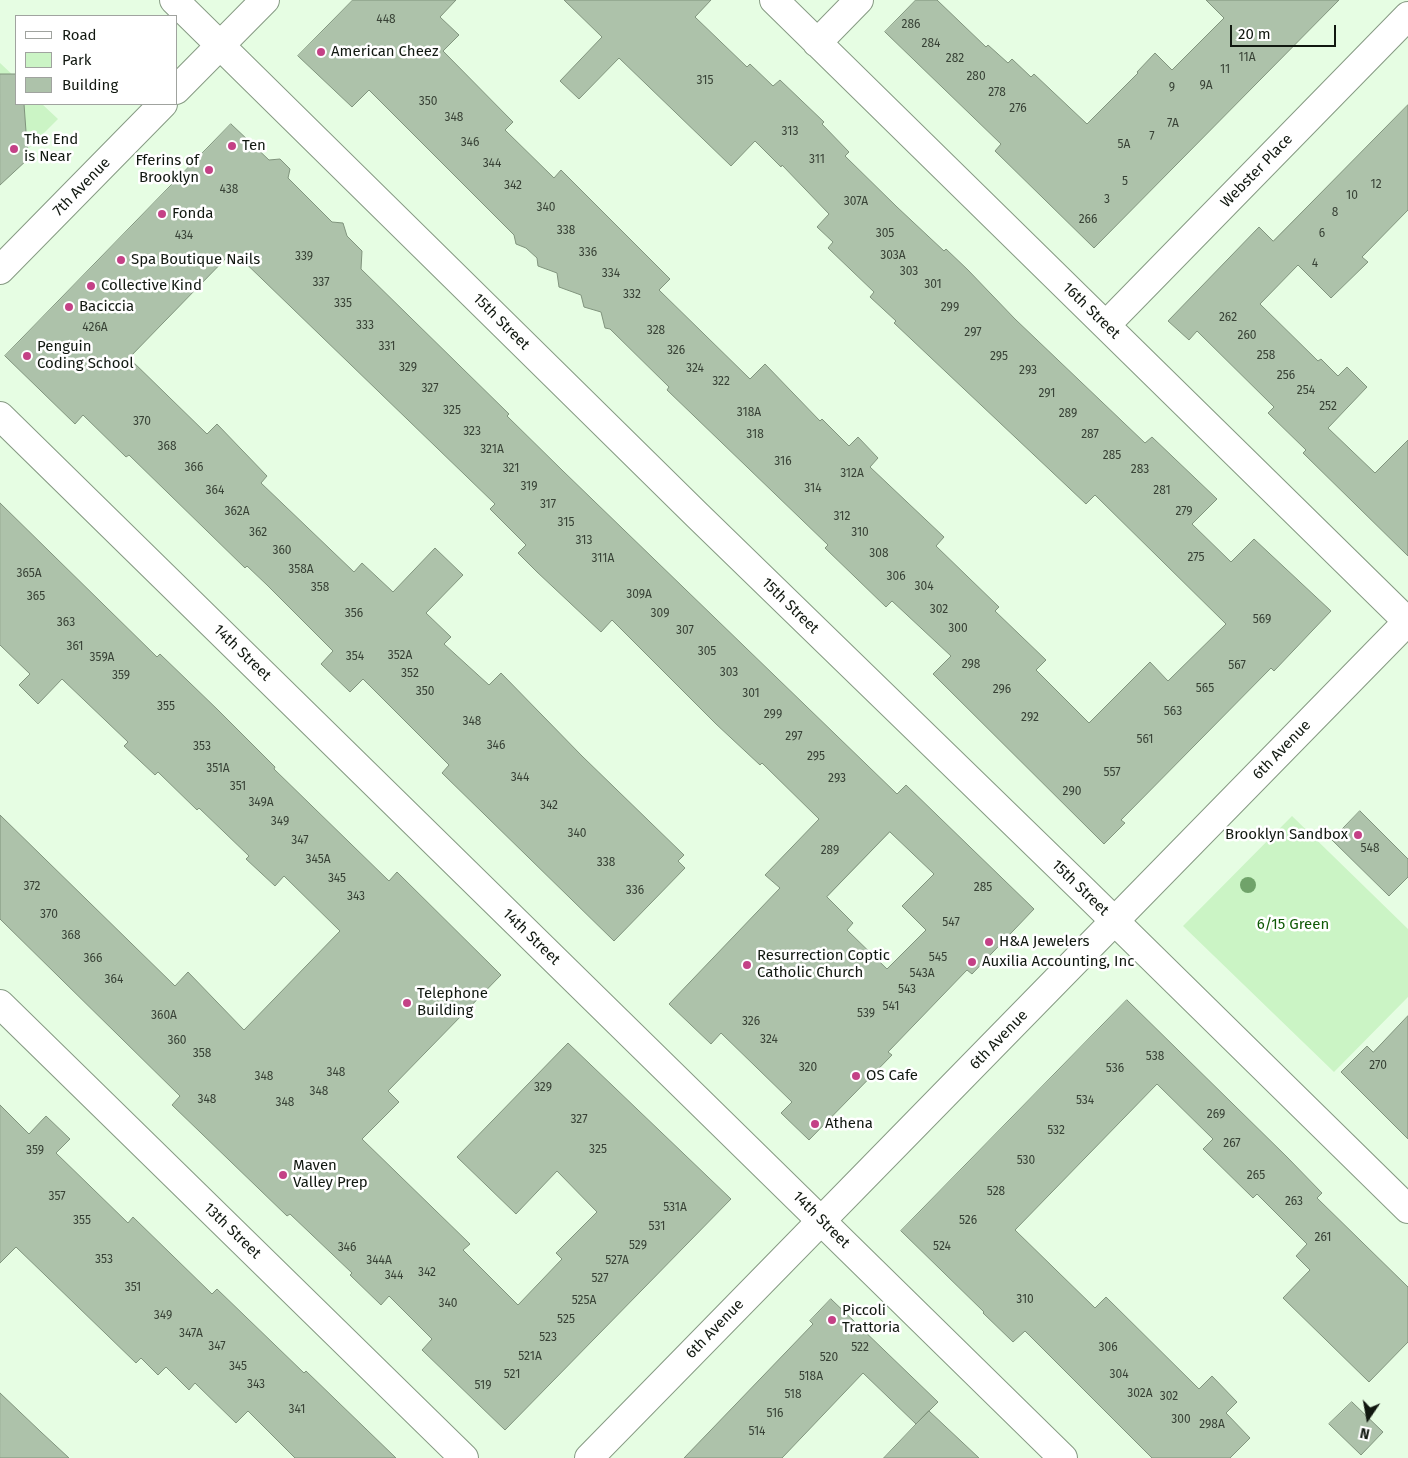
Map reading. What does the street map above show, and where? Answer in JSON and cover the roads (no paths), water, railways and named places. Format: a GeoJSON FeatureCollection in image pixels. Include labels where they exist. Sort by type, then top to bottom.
{"type":"FeatureCollection","features":[{"type":"Feature","properties":{"kind":"street","name":"15th Street"},"geometry":{"type":"LineString","coordinates":[[174,0],[704,522],[1408,1209]]}},
{"type":"Feature","properties":{"kind":"street"},"geometry":{"type":"LineString","coordinates":[[178,88],[265,0]]}},
{"type":"Feature","properties":{"kind":"street","name":"16th Street"},"geometry":{"type":"LineString","coordinates":[[774,0],[1408,622]]}},
{"type":"Feature","properties":{"kind":"street"},"geometry":{"type":"LineString","coordinates":[[817,43],[859,0]]}},
{"type":"Feature","properties":{"kind":"street","name":"Webster Place"},"geometry":{"type":"LineString","coordinates":[[1106,325],[1408,16]]}},
{"type":"Feature","properties":{"kind":"street","name":"7th Avenue"},"geometry":{"type":"LineString","coordinates":[[0,270],[162,105]]}},
{"type":"Feature","properties":{"kind":"street","name":"14th Street"},"geometry":{"type":"LineString","coordinates":[[0,416],[1063,1458]]}},
{"type":"Feature","properties":{"kind":"street","name":"6th Avenue"},"geometry":{"type":"LineString","coordinates":[[589,1458],[1408,622]]}},
{"type":"Feature","properties":{"kind":"street","name":"13th Street"},"geometry":{"type":"LineString","coordinates":[[0,1004],[464,1458]]}},
{"type":"Feature","properties":{"kind":"place","name":"American Cheez"},"geometry":{"type":"Point","coordinates":[321,52]}},
{"type":"Feature","properties":{"kind":"place","name":"Ten"},"geometry":{"type":"Point","coordinates":[232,146]}},
{"type":"Feature","properties":{"kind":"place","name":"The End is Near"},"geometry":{"type":"Point","coordinates":[14,149]}},
{"type":"Feature","properties":{"kind":"place","name":"Fferins of Brooklyn"},"geometry":{"type":"Point","coordinates":[209,170]}},
{"type":"Feature","properties":{"kind":"place","name":"Fonda"},"geometry":{"type":"Point","coordinates":[162,214]}},
{"type":"Feature","properties":{"kind":"place","name":"Spa Boutique Nails"},"geometry":{"type":"Point","coordinates":[121,260]}},
{"type":"Feature","properties":{"kind":"place","name":"Collective Kind"},"geometry":{"type":"Point","coordinates":[91,286]}},
{"type":"Feature","properties":{"kind":"place","name":"Baciccia"},"geometry":{"type":"Point","coordinates":[69,307]}},
{"type":"Feature","properties":{"kind":"place","name":"Penguin Coding School"},"geometry":{"type":"Point","coordinates":[27,356]}},
{"type":"Feature","properties":{"kind":"place","name":"Brooklyn Sandbox"},"geometry":{"type":"Point","coordinates":[1358,835]}},
{"type":"Feature","properties":{"kind":"place","name":"H&A Jewelers"},"geometry":{"type":"Point","coordinates":[989,942]}},
{"type":"Feature","properties":{"kind":"place","name":"Auxilia Accounting, Inc"},"geometry":{"type":"Point","coordinates":[972,962]}},
{"type":"Feature","properties":{"kind":"place","name":"Resurrection Coptic Catholic Church"},"geometry":{"type":"Point","coordinates":[747,965]}},
{"type":"Feature","properties":{"kind":"place","name":"Telephone Building"},"geometry":{"type":"Point","coordinates":[407,1003]}},
{"type":"Feature","properties":{"kind":"place","name":"OS Cafe"},"geometry":{"type":"Point","coordinates":[856,1076]}},
{"type":"Feature","properties":{"kind":"place","name":"Athena"},"geometry":{"type":"Point","coordinates":[815,1124]}},
{"type":"Feature","properties":{"kind":"place","name":"Maven Valley Prep"},"geometry":{"type":"Point","coordinates":[283,1175]}},
{"type":"Feature","properties":{"kind":"place","name":"Piccoli Trattoria"},"geometry":{"type":"Point","coordinates":[832,1320]}},
{"type":"Feature","properties":{"kind":"park label","name":"6/15 Green"},"geometry":{"type":"Point","coordinates":[1293,925]}}]}
